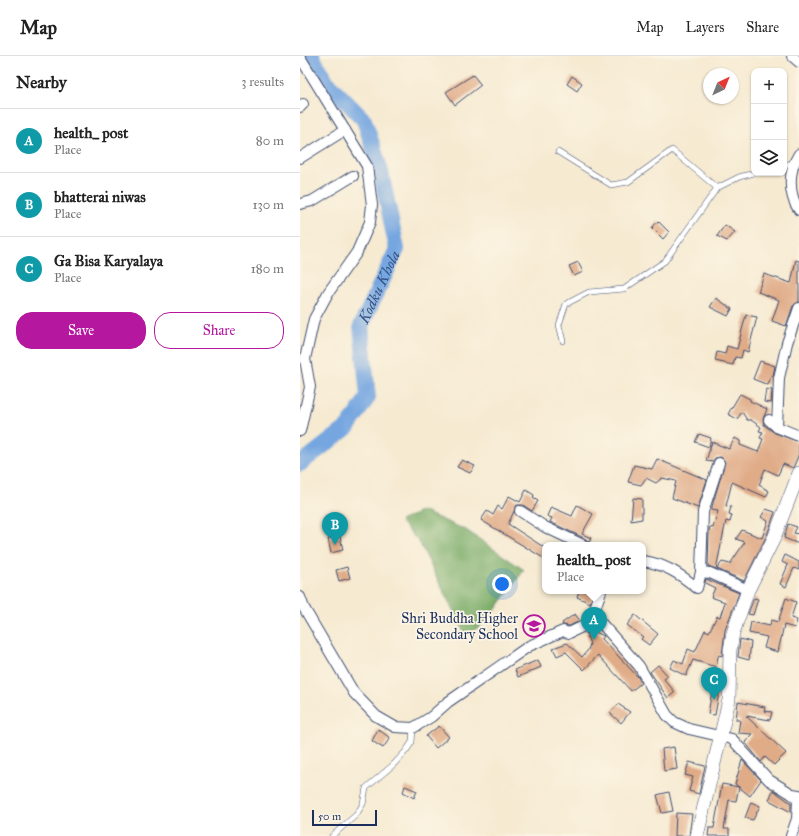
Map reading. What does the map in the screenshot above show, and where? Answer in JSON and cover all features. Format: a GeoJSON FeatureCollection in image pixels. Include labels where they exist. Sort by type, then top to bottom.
{"type":"FeatureCollection","features":[{"type":"Feature","properties":{"kind":"street"},"geometry":{"type":"LineString","coordinates":[[792,56],[799,62]]}},
{"type":"Feature","properties":{"kind":"street"},"geometry":{"type":"LineString","coordinates":[[300,58],[367,166],[372,205],[370,222],[357,252],[328,293],[314,318],[305,358],[310,387],[300,431]]}},
{"type":"Feature","properties":{"kind":"street"},"geometry":{"type":"LineString","coordinates":[[300,158],[345,130]]}},
{"type":"Feature","properties":{"kind":"street"},"geometry":{"type":"LineString","coordinates":[[792,161],[790,188],[799,210]]}},
{"type":"Feature","properties":{"kind":"street"},"geometry":{"type":"LineString","coordinates":[[300,204],[312,202],[353,176]]}},
{"type":"Feature","properties":{"kind":"street"},"geometry":{"type":"LineString","coordinates":[[799,308],[787,344],[779,378],[773,423],[799,436]]}},
{"type":"Feature","properties":{"kind":"street"},"geometry":{"type":"LineString","coordinates":[[646,561],[658,563],[680,574],[697,588],[702,572],[703,512],[719,464]]}},
{"type":"Feature","properties":{"kind":"street"},"geometry":{"type":"LineString","coordinates":[[697,836],[722,735],[729,700],[730,650],[738,616],[748,590],[774,538],[799,473]]}},
{"type":"Feature","properties":{"kind":"street"},"geometry":{"type":"LineString","coordinates":[[520,511],[545,527],[577,542]]}},
{"type":"Feature","properties":{"kind":"street"},"geometry":{"type":"LineString","coordinates":[[702,572],[710,572],[748,590]]}},
{"type":"Feature","properties":{"kind":"street"},"geometry":{"type":"LineString","coordinates":[[590,623],[600,594]]}},
{"type":"Feature","properties":{"kind":"street"},"geometry":{"type":"LineString","coordinates":[[300,596],[304,608],[354,693],[376,716],[395,727],[413,728],[431,717],[448,702],[529,646],[563,631],[569,633],[590,623],[602,624],[640,666],[667,715],[674,722],[689,729],[722,735],[732,739],[769,780],[796,794],[798,800],[797,819],[791,836]]}},
{"type":"Feature","properties":{"kind":"lane"},"geometry":{"type":"LineString","coordinates":[[558,152],[611,184],[628,182],[672,150],[717,188]]}},
{"type":"Feature","properties":{"kind":"lane"},"geometry":{"type":"LineString","coordinates":[[563,341],[559,325],[566,304],[589,292],[624,289],[665,261],[717,188],[739,177],[751,174]]}},
{"type":"Feature","properties":{"kind":"lane"},"geometry":{"type":"LineString","coordinates":[[332,836],[356,815],[363,804],[366,788],[394,765],[406,751],[412,742],[413,728]]}},
{"type":"Feature","properties":{"kind":"green space"},"geometry":{"type":"Polygon","coordinates":[[[422,511],[466,530],[524,570],[488,620],[466,636],[419,542],[400,521],[422,511]]]}},
{"type":"Feature","properties":{"kind":"building"},"geometry":{"type":"Polygon","coordinates":[[[473,75],[481,85],[455,105],[446,92],[473,75]]]}},
{"type":"Feature","properties":{"kind":"building"},"geometry":{"type":"Polygon","coordinates":[[[572,76],[582,83],[577,91],[567,84],[572,76]]]}},
{"type":"Feature","properties":{"kind":"building"},"geometry":{"type":"Polygon","coordinates":[[[658,221],[669,232],[663,239],[652,228],[658,221]]]}},
{"type":"Feature","properties":{"kind":"building"},"geometry":{"type":"Polygon","coordinates":[[[725,225],[735,232],[727,241],[717,236],[725,225]]]}},
{"type":"Feature","properties":{"kind":"building"},"geometry":{"type":"Polygon","coordinates":[[[796,260],[799,261],[799,302],[793,306],[786,326],[772,321],[779,300],[758,292],[764,274],[791,283],[796,260]]]}},
{"type":"Feature","properties":{"kind":"building"},"geometry":{"type":"Polygon","coordinates":[[[578,262],[583,272],[574,276],[569,266],[578,262]]]}},
{"type":"Feature","properties":{"kind":"building"},"geometry":{"type":"Polygon","coordinates":[[[716,298],[732,309],[728,316],[710,307],[716,298]]]}},
{"type":"Feature","properties":{"kind":"building"},"geometry":{"type":"Polygon","coordinates":[[[746,315],[757,317],[748,352],[743,350],[741,358],[735,357],[733,365],[715,361],[717,352],[725,354],[727,346],[737,349],[746,315]]]}},
{"type":"Feature","properties":{"kind":"building"},"geometry":{"type":"Polygon","coordinates":[[[760,361],[775,366],[773,376],[771,376],[768,385],[753,379],[760,361]]]}},
{"type":"Feature","properties":{"kind":"building"},"geometry":{"type":"Polygon","coordinates":[[[766,389],[772,390],[771,403],[764,402],[766,389]]]}},
{"type":"Feature","properties":{"kind":"building"},"geometry":{"type":"Polygon","coordinates":[[[740,394],[750,399],[750,401],[767,409],[763,419],[764,425],[775,433],[799,442],[799,454],[793,468],[783,464],[778,475],[765,469],[759,485],[769,491],[766,497],[732,482],[726,506],[731,507],[729,514],[732,515],[730,522],[726,521],[716,569],[708,566],[709,531],[710,527],[713,528],[718,511],[711,510],[725,462],[721,457],[715,458],[713,462],[706,461],[712,442],[729,449],[735,438],[740,441],[740,445],[758,452],[763,439],[760,438],[763,432],[759,431],[761,427],[751,420],[747,420],[742,412],[737,419],[728,414],[740,394]]]}},
{"type":"Feature","properties":{"kind":"building"},"geometry":{"type":"Polygon","coordinates":[[[699,434],[711,438],[709,447],[695,442],[699,434]]]}},
{"type":"Feature","properties":{"kind":"building"},"geometry":{"type":"Polygon","coordinates":[[[657,459],[707,480],[698,508],[672,498],[676,481],[662,478],[656,483],[646,478],[641,485],[628,482],[634,465],[652,469],[657,459]]]}},
{"type":"Feature","properties":{"kind":"building"},"geometry":{"type":"Polygon","coordinates":[[[462,460],[475,466],[470,473],[457,467],[462,460]]]}},
{"type":"Feature","properties":{"kind":"building"},"geometry":{"type":"Polygon","coordinates":[[[526,490],[534,495],[533,498],[538,501],[532,511],[523,505],[517,505],[508,524],[542,546],[542,557],[481,520],[487,511],[493,515],[498,506],[502,509],[509,496],[520,502],[526,490]]]}},
{"type":"Feature","properties":{"kind":"building"},"geometry":{"type":"Polygon","coordinates":[[[633,498],[642,499],[642,519],[631,521],[633,498]]]}},
{"type":"Feature","properties":{"kind":"building"},"geometry":{"type":"Polygon","coordinates":[[[577,505],[593,514],[582,534],[591,538],[589,542],[550,522],[552,518],[547,516],[551,507],[572,516],[577,505]]]}},
{"type":"Feature","properties":{"kind":"building"},"geometry":{"type":"Polygon","coordinates":[[[766,509],[775,512],[767,535],[744,581],[717,569],[722,562],[730,564],[745,542],[736,539],[742,530],[762,538],[768,521],[761,517],[766,509]]]}},
{"type":"Feature","properties":{"kind":"building"},"geometry":{"type":"Polygon","coordinates":[[[788,524],[797,527],[794,533],[799,534],[799,544],[784,538],[788,524]]]}},
{"type":"Feature","properties":{"kind":"building"},"geometry":{"type":"Polygon","coordinates":[[[340,536],[343,550],[331,553],[328,539],[340,536]]]}},
{"type":"Feature","properties":{"kind":"building"},"geometry":{"type":"Polygon","coordinates":[[[785,555],[799,562],[799,570],[794,568],[786,587],[780,584],[788,565],[782,562],[785,555]]]}},
{"type":"Feature","properties":{"kind":"building"},"geometry":{"type":"Polygon","coordinates":[[[347,567],[350,578],[339,581],[336,570],[347,567]]]}},
{"type":"Feature","properties":{"kind":"building"},"geometry":{"type":"Polygon","coordinates":[[[706,579],[739,593],[725,630],[722,656],[719,655],[716,667],[693,660],[686,676],[670,668],[674,660],[683,664],[688,649],[695,652],[705,630],[709,632],[717,616],[720,617],[725,602],[711,597],[715,588],[705,583],[706,579]]]}},
{"type":"Feature","properties":{"kind":"building"},"geometry":{"type":"Polygon","coordinates":[[[578,594],[593,594],[590,603],[577,597],[578,594]]]}},
{"type":"Feature","properties":{"kind":"building"},"geometry":{"type":"Polygon","coordinates":[[[754,598],[758,599],[753,615],[748,614],[754,598]]]}},
{"type":"Feature","properties":{"kind":"building"},"geometry":{"type":"Polygon","coordinates":[[[786,598],[796,602],[791,618],[797,620],[795,628],[784,625],[778,652],[764,648],[767,637],[749,633],[751,622],[770,626],[771,620],[778,622],[786,598]]]}},
{"type":"Feature","properties":{"kind":"building"},"geometry":{"type":"Polygon","coordinates":[[[575,614],[580,621],[569,626],[563,625],[562,623],[575,614]]]}},
{"type":"Feature","properties":{"kind":"building"},"geometry":{"type":"Polygon","coordinates":[[[635,615],[658,634],[649,645],[641,639],[643,637],[627,625],[635,615]]]}},
{"type":"Feature","properties":{"kind":"building"},"geometry":{"type":"Polygon","coordinates":[[[595,632],[604,636],[602,639],[638,677],[641,683],[631,691],[598,655],[584,670],[566,652],[557,656],[553,648],[567,643],[582,657],[588,650],[590,644],[586,633],[595,632]]]}},
{"type":"Feature","properties":{"kind":"building"},"geometry":{"type":"Polygon","coordinates":[[[740,639],[751,642],[749,660],[738,657],[740,639]]]}},
{"type":"Feature","properties":{"kind":"building"},"geometry":{"type":"Polygon","coordinates":[[[538,660],[541,667],[518,677],[515,670],[538,660]]]}},
{"type":"Feature","properties":{"kind":"building"},"geometry":{"type":"Polygon","coordinates":[[[658,665],[668,676],[664,679],[675,692],[668,698],[650,672],[658,665]]]}},
{"type":"Feature","properties":{"kind":"building"},"geometry":{"type":"Polygon","coordinates":[[[713,685],[720,687],[715,715],[708,714],[713,685]]]}},
{"type":"Feature","properties":{"kind":"building"},"geometry":{"type":"Polygon","coordinates":[[[738,702],[765,707],[764,711],[772,712],[770,720],[746,716],[786,753],[774,765],[765,757],[761,762],[745,742],[753,734],[738,733],[740,720],[736,720],[738,702]]]}},
{"type":"Feature","properties":{"kind":"building"},"geometry":{"type":"Polygon","coordinates":[[[618,704],[630,712],[621,723],[610,713],[618,704]]]}},
{"type":"Feature","properties":{"kind":"building"},"geometry":{"type":"Polygon","coordinates":[[[439,726],[449,737],[436,748],[426,736],[439,726]]]}},
{"type":"Feature","properties":{"kind":"building"},"geometry":{"type":"Polygon","coordinates":[[[378,729],[390,738],[383,748],[372,741],[378,729]]]}},
{"type":"Feature","properties":{"kind":"building"},"geometry":{"type":"Polygon","coordinates":[[[674,747],[677,769],[664,771],[662,749],[674,747]]]}},
{"type":"Feature","properties":{"kind":"building"},"geometry":{"type":"Polygon","coordinates":[[[742,760],[761,780],[750,796],[735,784],[742,760]]]}},
{"type":"Feature","properties":{"kind":"building"},"geometry":{"type":"Polygon","coordinates":[[[689,762],[705,766],[699,794],[689,791],[693,777],[685,775],[689,762]]]}},
{"type":"Feature","properties":{"kind":"building"},"geometry":{"type":"Polygon","coordinates":[[[722,784],[739,787],[736,801],[729,800],[724,829],[729,829],[729,836],[708,836],[709,828],[714,828],[722,784]]]}},
{"type":"Feature","properties":{"kind":"building"},"geometry":{"type":"Polygon","coordinates":[[[405,786],[417,791],[414,798],[403,792],[405,786]]]}},
{"type":"Feature","properties":{"kind":"building"},"geometry":{"type":"Polygon","coordinates":[[[773,790],[791,803],[791,812],[769,800],[773,790]]]}},
{"type":"Feature","properties":{"kind":"building"},"geometry":{"type":"Polygon","coordinates":[[[669,792],[673,811],[662,813],[657,795],[669,792]]]}},
{"type":"Feature","properties":{"kind":"building"},"geometry":{"type":"Polygon","coordinates":[[[751,802],[760,806],[753,820],[745,818],[751,802]]]}},
{"type":"Feature","properties":{"kind":"building"},"geometry":{"type":"Polygon","coordinates":[[[676,813],[692,814],[689,836],[675,836],[676,813]]]}},
{"type":"Feature","properties":{"kind":"waterway","name":"Kodku Khola"},"geometry":{"type":"LineString","coordinates":[[300,464],[348,427],[368,397],[361,326],[397,249],[380,168],[364,120],[325,80],[312,56]]}},
{"type":"Feature","properties":{"kind":"place","name":"bhatterai niwas"},"geometry":{"type":"Point","coordinates":[335,545]}},
{"type":"Feature","properties":{"kind":"place","name":"Shri Buddha Higher Secondary School"},"geometry":{"type":"Point","coordinates":[534,626]}},
{"type":"Feature","properties":{"kind":"place","name":"health_ post"},"geometry":{"type":"Point","coordinates":[594,640]}},
{"type":"Feature","properties":{"kind":"place","name":"Ga Bisa Karyalaya"},"geometry":{"type":"Point","coordinates":[714,700]}}]}
